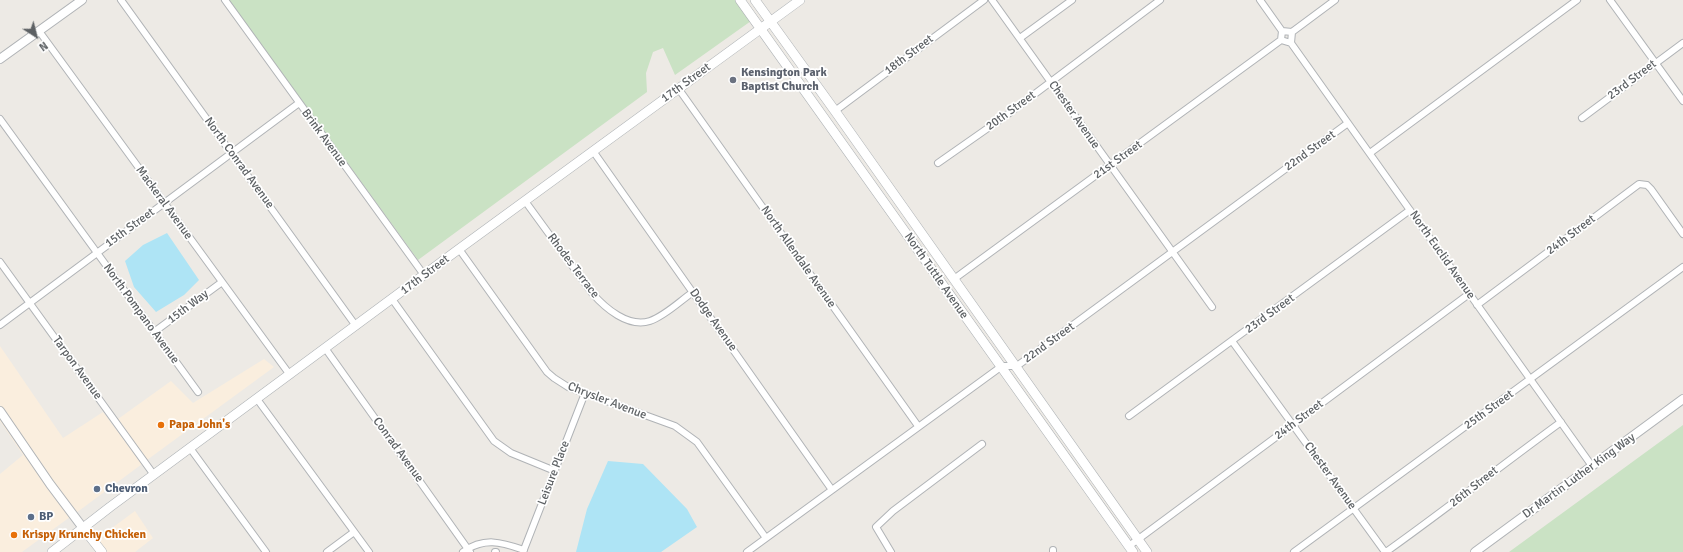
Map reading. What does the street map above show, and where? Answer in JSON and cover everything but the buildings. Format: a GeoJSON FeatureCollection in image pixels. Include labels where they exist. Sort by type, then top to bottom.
{"type":"FeatureCollection","features":[{"type":"Feature","properties":{"kind":"main road","name":"North Tuttle Avenue"},"geometry":{"type":"LineString","coordinates":[[740,0],[1131,549]]}},
{"type":"Feature","properties":{"kind":"main road","name":"North Tuttle Avenue"},"geometry":{"type":"LineString","coordinates":[[755,0],[1017,366],[1147,552]]}},
{"type":"Feature","properties":{"kind":"main road","name":"17th Street"},"geometry":{"type":"LineString","coordinates":[[52,552],[459,249],[800,0]]}},
{"type":"Feature","properties":{"kind":"main road"},"geometry":{"type":"LineString","coordinates":[[83,528],[102,552]]}},
{"type":"Feature","properties":{"kind":"street"},"geometry":{"type":"LineString","coordinates":[[0,60],[82,0]]}},
{"type":"Feature","properties":{"kind":"street","name":"North Conrad Avenue"},"geometry":{"type":"LineString","coordinates":[[121,0],[356,326]]}},
{"type":"Feature","properties":{"kind":"street","name":"Brink Avenue"},"geometry":{"type":"LineString","coordinates":[[225,0],[424,275]]}},
{"type":"Feature","properties":{"kind":"street","name":"18th Street"},"geometry":{"type":"LineString","coordinates":[[835,110],[984,0]]}},
{"type":"Feature","properties":{"kind":"street","name":"Chester Avenue"},"geometry":{"type":"LineString","coordinates":[[992,0],[1212,307]]}},
{"type":"Feature","properties":{"kind":"street"},"geometry":{"type":"LineString","coordinates":[[1020,38],[1072,0]]}},
{"type":"Feature","properties":{"kind":"street","name":"20th Street"},"geometry":{"type":"LineString","coordinates":[[938,163],[1160,0]]}},
{"type":"Feature","properties":{"kind":"street"},"geometry":{"type":"LineString","coordinates":[[1260,0],[1282,31],[1281,40],[1291,43],[1292,32]]}},
{"type":"Feature","properties":{"kind":"street"},"geometry":{"type":"LineString","coordinates":[[1282,31],[1292,32],[1335,0]]}},
{"type":"Feature","properties":{"kind":"street"},"geometry":{"type":"LineString","coordinates":[[1370,153],[1577,0]]}},
{"type":"Feature","properties":{"kind":"street"},"geometry":{"type":"LineString","coordinates":[[1610,0],[1683,101]]}},
{"type":"Feature","properties":{"kind":"street","name":"Mackeral Avenue"},"geometry":{"type":"LineString","coordinates":[[39,31],[290,374]]}},
{"type":"Feature","properties":{"kind":"street","name":"21st Street"},"geometry":{"type":"LineString","coordinates":[[954,279],[1281,40]]}},
{"type":"Feature","properties":{"kind":"street","name":"23rd Street"},"geometry":{"type":"LineString","coordinates":[[1582,118],[1683,42]]}},
{"type":"Feature","properties":{"kind":"street","name":"North Euclid Avenue"},"geometry":{"type":"LineString","coordinates":[[1291,43],[1592,466]]}},
{"type":"Feature","properties":{"kind":"street","name":"North Allendale Avenue"},"geometry":{"type":"LineString","coordinates":[[678,88],[918,426]]}},
{"type":"Feature","properties":{"kind":"street","name":"15th Street"},"geometry":{"type":"LineString","coordinates":[[0,325],[299,103]]}},
{"type":"Feature","properties":{"kind":"street","name":"North Pompano Avenue"},"geometry":{"type":"LineString","coordinates":[[0,119],[198,392]]}},
{"type":"Feature","properties":{"kind":"street","name":"22nd Street"},"geometry":{"type":"LineString","coordinates":[[1002,366],[1017,366],[1348,123]]}},
{"type":"Feature","properties":{"kind":"street","name":"Dodge Avenue"},"geometry":{"type":"LineString","coordinates":[[593,151],[832,490]]}},
{"type":"Feature","properties":{"kind":"street","name":"24th Street"},"geometry":{"type":"LineString","coordinates":[[1477,305],[1639,184],[1646,185],[1683,234]]}},
{"type":"Feature","properties":{"kind":"street","name":"Rhodes Terrace"},"geometry":{"type":"LineString","coordinates":[[525,201],[592,293],[603,305],[616,314],[635,322],[649,322],[658,318],[693,292]]}},
{"type":"Feature","properties":{"kind":"street","name":"23rd Street"},"geometry":{"type":"LineString","coordinates":[[1129,416],[1410,210]]}},
{"type":"Feature","properties":{"kind":"street","name":"Chrysler Avenue"},"geometry":{"type":"LineString","coordinates":[[459,249],[547,372],[562,384],[675,426],[690,436],[705,452],[766,538]]}},
{"type":"Feature","properties":{"kind":"street","name":"Tarpon Avenue"},"geometry":{"type":"LineString","coordinates":[[0,262],[154,475]]}},
{"type":"Feature","properties":{"kind":"street","name":"25th Street"},"geometry":{"type":"LineString","coordinates":[[1294,552],[1683,267]]}},
{"type":"Feature","properties":{"kind":"street","name":"15th Way"},"geometry":{"type":"LineString","coordinates":[[154,332],[222,282]]}},
{"type":"Feature","properties":{"kind":"street","name":"24th Street"},"geometry":{"type":"LineString","coordinates":[[1131,549],[1138,540],[1469,294]]}},
{"type":"Feature","properties":{"kind":"street"},"geometry":{"type":"LineString","coordinates":[[392,300],[494,441],[511,453],[555,471]]}},
{"type":"Feature","properties":{"kind":"street","name":"Chester Avenue"},"geometry":{"type":"LineString","coordinates":[[1232,341],[1385,552]]}},
{"type":"Feature","properties":{"kind":"street","name":"Conrad Avenue"},"geometry":{"type":"LineString","coordinates":[[325,348],[467,551]]}},
{"type":"Feature","properties":{"kind":"street"},"geometry":{"type":"LineString","coordinates":[[747,552],[1002,366]]}},
{"type":"Feature","properties":{"kind":"street","name":"Leisure Place"},"geometry":{"type":"LineString","coordinates":[[523,551],[585,393]]}},
{"type":"Feature","properties":{"kind":"street"},"geometry":{"type":"LineString","coordinates":[[257,399],[369,552]]}},
{"type":"Feature","properties":{"kind":"street","name":"Dr Martin Luther King Way"},"geometry":{"type":"LineString","coordinates":[[1475,552],[1683,399]]}},
{"type":"Feature","properties":{"kind":"street"},"geometry":{"type":"LineString","coordinates":[[0,411],[50,484],[83,528]]}},
{"type":"Feature","properties":{"kind":"street","name":"26th Street"},"geometry":{"type":"LineString","coordinates":[[1385,552],[1466,494],[1561,422]]}},
{"type":"Feature","properties":{"kind":"street"},"geometry":{"type":"LineString","coordinates":[[891,552],[876,527],[893,511],[982,444]]}},
{"type":"Feature","properties":{"kind":"street"},"geometry":{"type":"LineString","coordinates":[[190,448],[266,552]]}},
{"type":"Feature","properties":{"kind":"street"},"geometry":{"type":"LineString","coordinates":[[327,552],[354,532]]}},
{"type":"Feature","properties":{"kind":"street"},"geometry":{"type":"LineString","coordinates":[[467,551],[477,544],[499,542],[523,551]]}},
{"type":"Feature","properties":{"kind":"shaded area"},"geometry":{"type":"Polygon","coordinates":[[[0,346],[63,438],[103,412],[142,464],[76,513],[0,405],[0,346]]]}},
{"type":"Feature","properties":{"kind":"shaded area"},"geometry":{"type":"Polygon","coordinates":[[[264,359],[274,367],[147,460],[118,419],[171,381],[193,403],[264,359]]]}},
{"type":"Feature","properties":{"kind":"shaded area"},"geometry":{"type":"Polygon","coordinates":[[[0,417],[70,517],[22,552],[0,552],[0,474],[23,455],[0,421],[0,417]]]}},
{"type":"Feature","properties":{"kind":"shaded area"},"geometry":{"type":"Polygon","coordinates":[[[135,511],[153,538],[135,552],[107,552],[97,539],[135,511]]]}},
{"type":"Feature","properties":{"kind":"green space"},"geometry":{"type":"Polygon","coordinates":[[[229,0],[735,0],[751,21],[675,75],[663,48],[653,52],[646,73],[647,92],[418,260],[229,0]]]}},
{"type":"Feature","properties":{"kind":"green space"},"geometry":{"type":"Polygon","coordinates":[[[1683,425],[1683,552],[1509,552],[1683,425]]]}},
{"type":"Feature","properties":{"kind":"water"},"geometry":{"type":"Polygon","coordinates":[[[167,233],[199,280],[184,295],[156,312],[134,287],[125,261],[143,245],[167,233]]]}},
{"type":"Feature","properties":{"kind":"water"},"geometry":{"type":"Polygon","coordinates":[[[608,461],[643,464],[687,509],[697,527],[661,552],[576,552],[587,509],[608,461]]]}},
{"type":"Feature","properties":{"kind":"place","name":"Kensington Park Baptist Church"},"geometry":{"type":"Point","coordinates":[733,80]}},
{"type":"Feature","properties":{"kind":"place","name":"Papa John's"},"geometry":{"type":"Point","coordinates":[161,425]}},
{"type":"Feature","properties":{"kind":"place","name":"Chevron"},"geometry":{"type":"Point","coordinates":[97,489]}},
{"type":"Feature","properties":{"kind":"place","name":"BP"},"geometry":{"type":"Point","coordinates":[31,517]}},
{"type":"Feature","properties":{"kind":"place","name":"Krispy Krunchy Chicken"},"geometry":{"type":"Point","coordinates":[14,535]}}]}
